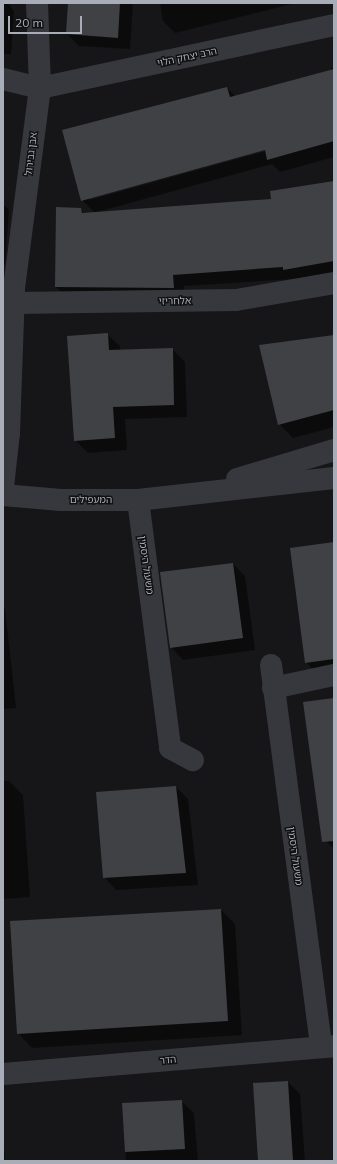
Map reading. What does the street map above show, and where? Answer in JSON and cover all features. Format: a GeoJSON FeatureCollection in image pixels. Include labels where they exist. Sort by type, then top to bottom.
{"type":"FeatureCollection","features":[{"type":"Feature","properties":{"kind":"street","name":"אבן גבירול"},"geometry":{"type":"LineString","coordinates":[[3,487],[9,433],[14,304],[14,288],[10,275],[40,88],[37,3]]}},
{"type":"Feature","properties":{"kind":"street","name":"הרב יצחק הלוי"},"geometry":{"type":"LineString","coordinates":[[40,88],[334,25]]}},
{"type":"Feature","properties":{"kind":"street"},"geometry":{"type":"LineString","coordinates":[[3,79],[40,88]]}},
{"type":"Feature","properties":{"kind":"street","name":"אלחריזי"},"geometry":{"type":"LineString","coordinates":[[14,304],[236,300],[334,283]]}},
{"type":"Feature","properties":{"kind":"street","name":"המעפילים"},"geometry":{"type":"LineString","coordinates":[[178,496],[334,450]]}},
{"type":"Feature","properties":{"kind":"street","name":"המעפילים"},"geometry":{"type":"LineString","coordinates":[[3,495],[61,500],[138,500],[334,478]]}},
{"type":"Feature","properties":{"kind":"street","name":"משעול היסמין"},"geometry":{"type":"LineString","coordinates":[[138,500],[170,748],[193,760]]}},
{"type":"Feature","properties":{"kind":"street","name":"משעול היסמין"},"geometry":{"type":"LineString","coordinates":[[271,665],[273,688],[328,1046]]}},
{"type":"Feature","properties":{"kind":"street"},"geometry":{"type":"LineString","coordinates":[[273,688],[334,675]]}},
{"type":"Feature","properties":{"kind":"street","name":"הדר"},"geometry":{"type":"LineString","coordinates":[[3,1074],[328,1046]]}},
{"type":"Feature","properties":{"kind":"building"},"geometry":{"type":"Polygon","coordinates":[[[68,3],[120,3],[118,38],[66,34],[68,3]]]}},
{"type":"Feature","properties":{"kind":"building"},"geometry":{"type":"Polygon","coordinates":[[[334,69],[334,141],[267,160],[265,150],[81,201],[62,130],[227,87],[230,97],[334,69]]]}},
{"type":"Feature","properties":{"kind":"building"},"geometry":{"type":"Polygon","coordinates":[[[334,181],[334,261],[283,270],[283,267],[173,275],[174,288],[55,287],[56,207],[81,208],[82,213],[271,199],[270,191],[334,181]]]}},
{"type":"Feature","properties":{"kind":"building"},"geometry":{"type":"Polygon","coordinates":[[[108,333],[109,350],[173,348],[174,405],[113,407],[115,438],[74,441],[67,336],[108,333]]]}},
{"type":"Feature","properties":{"kind":"building"},"geometry":{"type":"Polygon","coordinates":[[[334,335],[334,410],[278,425],[259,345],[334,335]]]}},
{"type":"Feature","properties":{"kind":"building"},"geometry":{"type":"Polygon","coordinates":[[[334,542],[334,659],[305,663],[290,548],[334,542]]]}},
{"type":"Feature","properties":{"kind":"building"},"geometry":{"type":"Polygon","coordinates":[[[233,563],[243,638],[170,648],[160,572],[233,563]]]}},
{"type":"Feature","properties":{"kind":"building"},"geometry":{"type":"Polygon","coordinates":[[[334,698],[334,841],[322,842],[303,702],[334,698]]]}},
{"type":"Feature","properties":{"kind":"building"},"geometry":{"type":"Polygon","coordinates":[[[176,786],[186,873],[103,878],[96,792],[176,786]]]}},
{"type":"Feature","properties":{"kind":"building"},"geometry":{"type":"Polygon","coordinates":[[[221,909],[228,1021],[17,1034],[10,921],[221,909]]]}},
{"type":"Feature","properties":{"kind":"building"},"geometry":{"type":"Polygon","coordinates":[[[288,1081],[293,1161],[258,1161],[253,1083],[288,1081]]]}},
{"type":"Feature","properties":{"kind":"building"},"geometry":{"type":"Polygon","coordinates":[[[182,1100],[185,1149],[125,1152],[122,1103],[182,1100]]]}}]}
